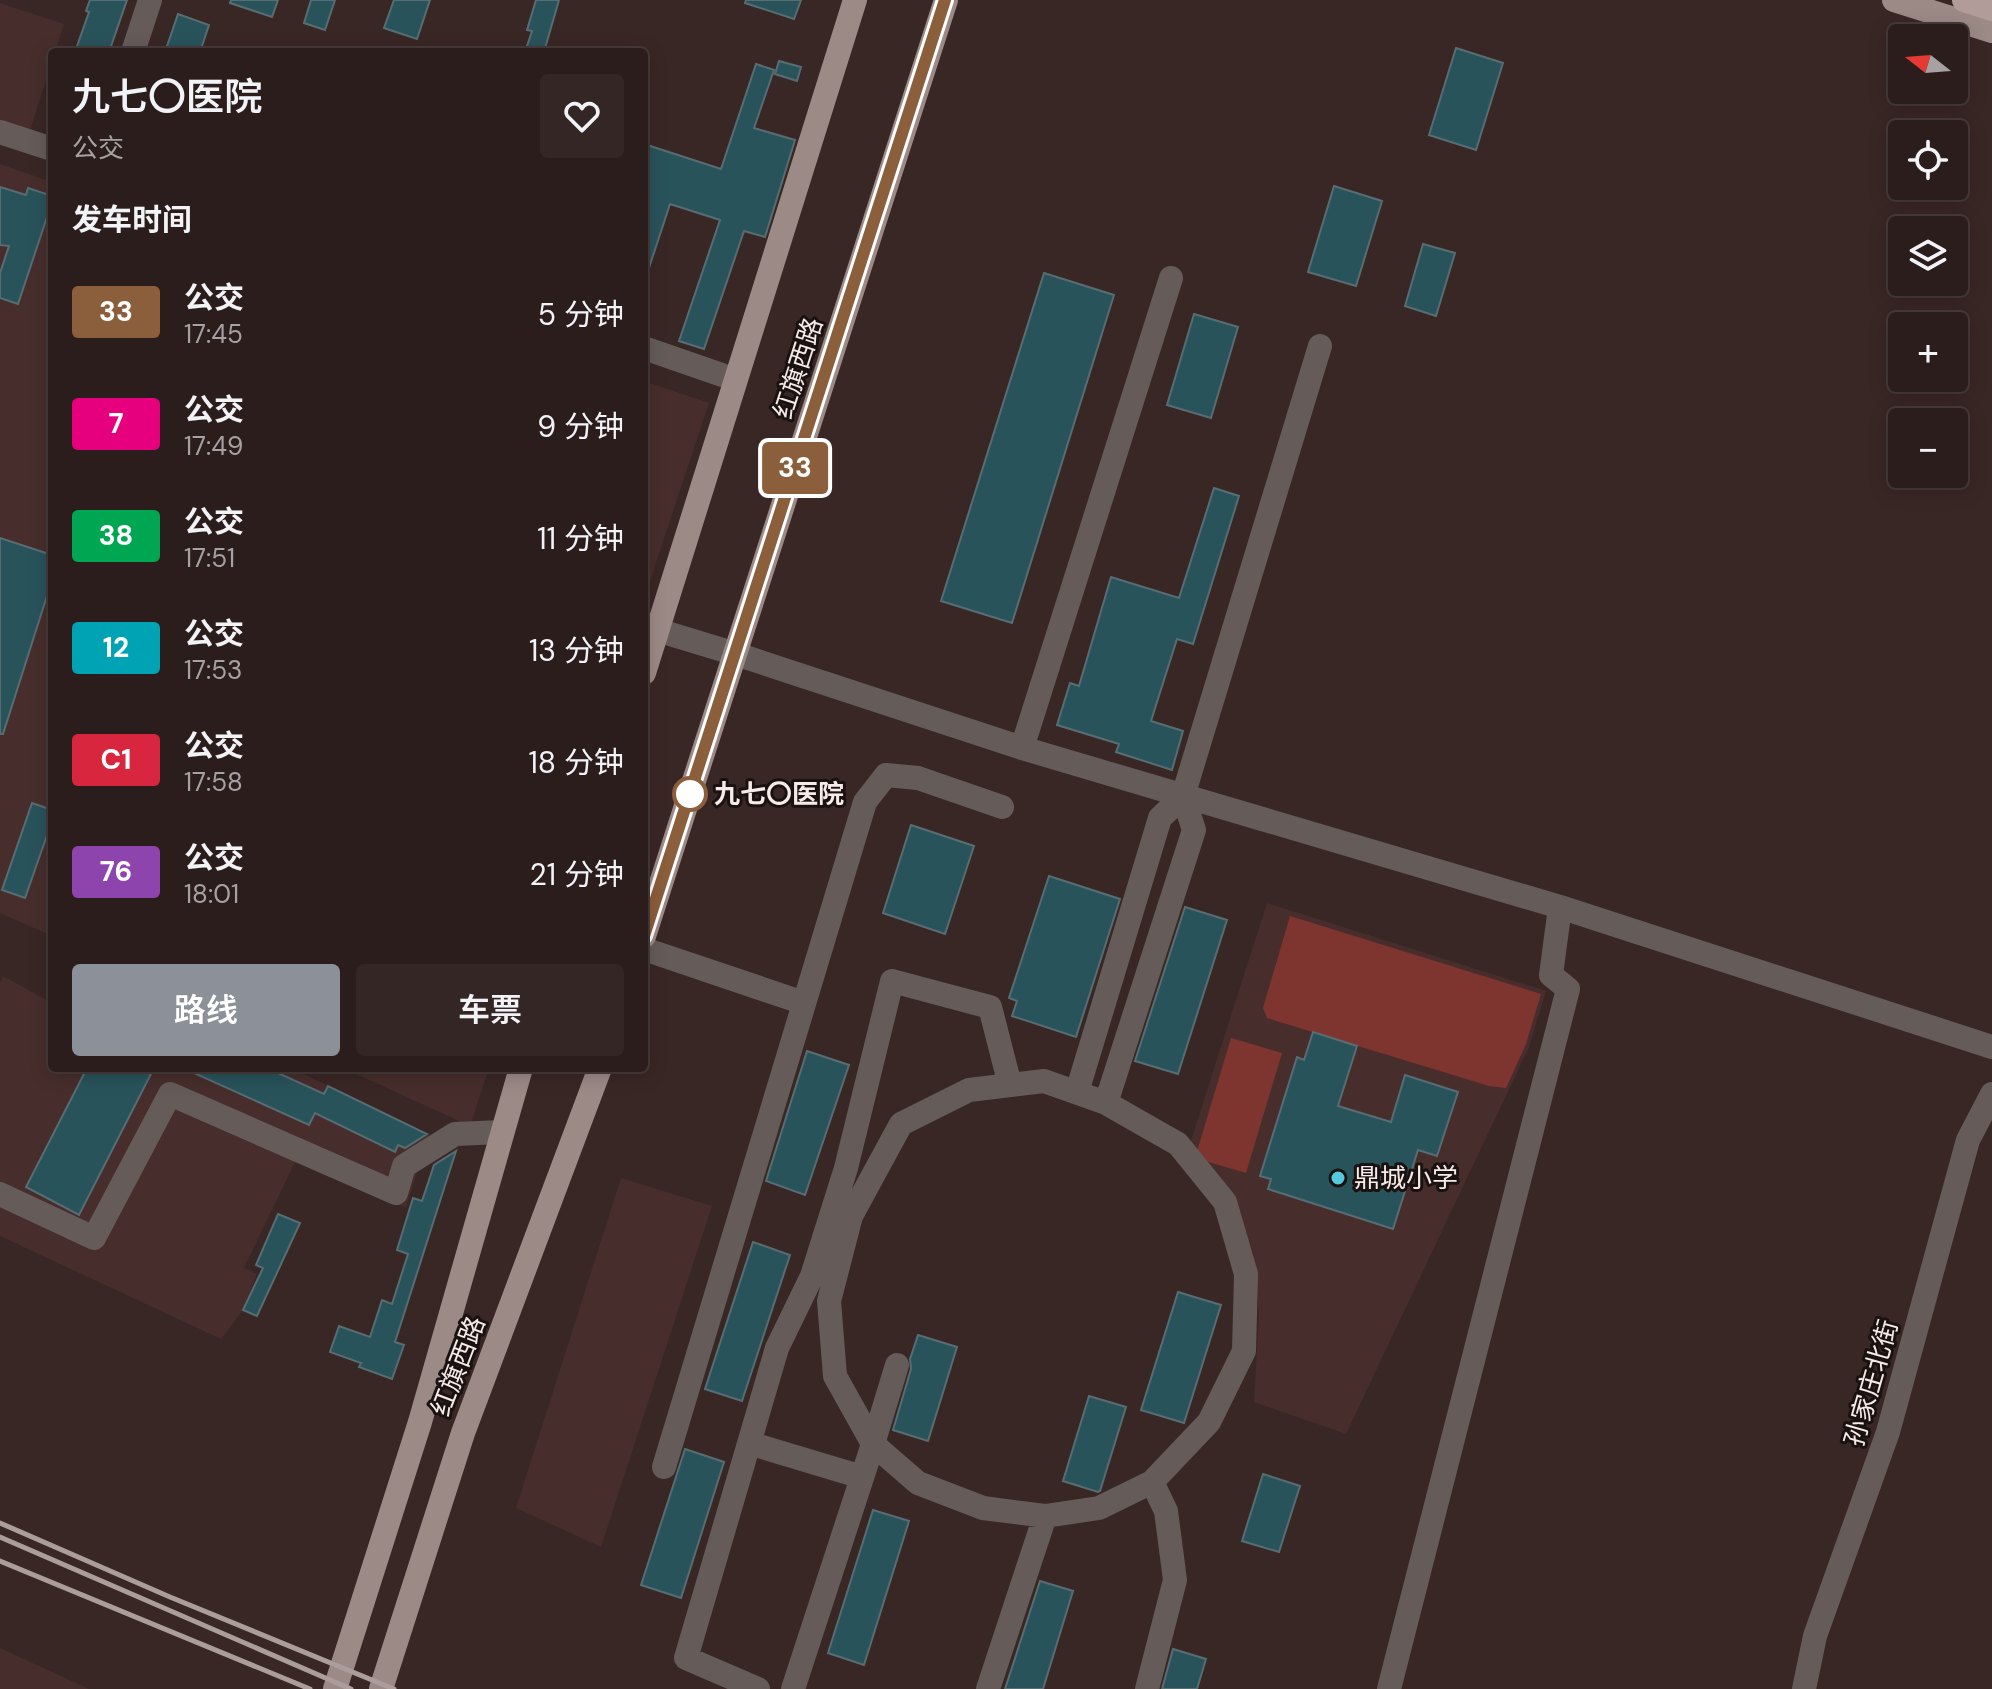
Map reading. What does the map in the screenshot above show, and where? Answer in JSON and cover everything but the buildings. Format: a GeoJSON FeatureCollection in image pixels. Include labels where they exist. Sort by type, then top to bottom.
{"type":"FeatureCollection","features":[{"type":"Feature","properties":{"kind":"highway"},"geometry":{"type":"LineString","coordinates":[[1964,0],[1992,9]]}},
{"type":"Feature","properties":{"kind":"main road"},"geometry":{"type":"LineString","coordinates":[[648,660],[855,0]]}},
{"type":"Feature","properties":{"kind":"main road","name":"红旗西路"},"geometry":{"type":"LineString","coordinates":[[648,924],[946,0]]}},
{"type":"Feature","properties":{"kind":"main road"},"geometry":{"type":"LineString","coordinates":[[1894,0],[1992,31]]}},
{"type":"Feature","properties":{"kind":"main road","name":"红旗西路"},"geometry":{"type":"LineString","coordinates":[[335,1689],[420,1422],[520,1072]]}},
{"type":"Feature","properties":{"kind":"main road","name":"红旗西路"},"geometry":{"type":"LineString","coordinates":[[381,1689],[463,1433],[599,1072]]}},
{"type":"Feature","properties":{"kind":"street"},"geometry":{"type":"LineString","coordinates":[[134,48],[150,0]]}},
{"type":"Feature","properties":{"kind":"street"},"geometry":{"type":"LineString","coordinates":[[0,132],[48,148]]}},
{"type":"Feature","properties":{"kind":"street"},"geometry":{"type":"LineString","coordinates":[[1022,748],[1171,278]]}},
{"type":"Feature","properties":{"kind":"street"},"geometry":{"type":"LineString","coordinates":[[1077,1092],[1160,818],[1183,796],[1320,346]]}},
{"type":"Feature","properties":{"kind":"street"},"geometry":{"type":"LineString","coordinates":[[648,349],[722,375]]}},
{"type":"Feature","properties":{"kind":"street"},"geometry":{"type":"LineString","coordinates":[[657,630],[1022,748],[1560,907],[1992,1047]]}},
{"type":"Feature","properties":{"kind":"street"},"geometry":{"type":"LineString","coordinates":[[664,1467],[865,802],[886,775],[918,778],[1002,807]]}},
{"type":"Feature","properties":{"kind":"street"},"geometry":{"type":"LineString","coordinates":[[1106,1103],[1194,830],[1183,796]]}},
{"type":"Feature","properties":{"kind":"street"},"geometry":{"type":"LineString","coordinates":[[1389,1689],[1568,989],[1551,975],[1560,907]]}},
{"type":"Feature","properties":{"kind":"street"},"geometry":{"type":"LineString","coordinates":[[648,950],[804,1003]]}},
{"type":"Feature","properties":{"kind":"street"},"geometry":{"type":"LineString","coordinates":[[758,1689],[686,1658],[777,1348],[841,1214],[901,1124],[969,1090],[1044,1081],[1106,1103],[1178,1144],[1225,1202],[1246,1274],[1244,1351],[1209,1422],[1152,1482],[1099,1508],[1045,1516],[983,1508],[918,1483],[873,1444],[835,1376],[829,1301],[841,1214],[846,1168],[892,981],[990,1007],[1010,1085]]}},
{"type":"Feature","properties":{"kind":"street"},"geometry":{"type":"LineString","coordinates":[[0,1194],[94,1238],[170,1094],[396,1193],[404,1166],[455,1134],[502,1132]]}},
{"type":"Feature","properties":{"kind":"street","name":"孙家庄北街"},"geometry":{"type":"LineString","coordinates":[[1804,1689],[1815,1636],[1888,1432],[1968,1140],[1992,1094]]}},
{"type":"Feature","properties":{"kind":"street"},"geometry":{"type":"LineString","coordinates":[[793,1689],[897,1365]]}},
{"type":"Feature","properties":{"kind":"street"},"geometry":{"type":"LineString","coordinates":[[749,1443],[862,1477]]}},
{"type":"Feature","properties":{"kind":"street"},"geometry":{"type":"LineString","coordinates":[[1147,1689],[1175,1580],[1166,1511],[1152,1482]]}},
{"type":"Feature","properties":{"kind":"street"},"geometry":{"type":"LineString","coordinates":[[988,1689],[1045,1516]]}},
{"type":"Feature","properties":{"kind":"shaded area"},"geometry":{"type":"Polygon","coordinates":[[[0,3],[64,24],[56,48],[48,48],[48,74],[30,130],[0,120],[0,3]]]}},
{"type":"Feature","properties":{"kind":"shaded area"},"geometry":{"type":"Polygon","coordinates":[[[0,164],[48,181],[48,934],[0,913],[0,164]]]}},
{"type":"Feature","properties":{"kind":"shaded area"},"geometry":{"type":"Polygon","coordinates":[[[648,382],[709,403],[648,587],[648,382]]]}},
{"type":"Feature","properties":{"kind":"shaded area","name":"鼎城小学"},"geometry":{"type":"Polygon","coordinates":[[[1267,903],[1546,991],[1529,1047],[1346,1434],[1254,1402],[1259,1315],[1253,1253],[1232,1204],[1187,1153],[1267,903]]]}},
{"type":"Feature","properties":{"kind":"shaded area"},"geometry":{"type":"Polygon","coordinates":[[[1290,916],[1541,994],[1526,1044],[1506,1088],[1489,1086],[1267,1018],[1263,1008],[1290,916]]]}},
{"type":"Feature","properties":{"kind":"shaded area"},"geometry":{"type":"Polygon","coordinates":[[[3,976],[48,1001],[48,1072],[299,1072],[429,1134],[406,1207],[296,1160],[244,1268],[257,1274],[243,1310],[221,1339],[0,1236],[0,982],[3,976]]]}},
{"type":"Feature","properties":{"kind":"shaded area"},"geometry":{"type":"Polygon","coordinates":[[[1231,1038],[1282,1053],[1246,1173],[1195,1158],[1231,1038]]]}},
{"type":"Feature","properties":{"kind":"shaded area"},"geometry":{"type":"Polygon","coordinates":[[[352,1072],[488,1072],[470,1126],[352,1072]]]}},
{"type":"Feature","properties":{"kind":"shaded area"},"geometry":{"type":"Polygon","coordinates":[[[621,1178],[712,1206],[601,1547],[516,1508],[621,1178]]]}},
{"type":"Feature","properties":{"kind":"shaded area"},"geometry":{"type":"Polygon","coordinates":[[[0,1648],[89,1689],[0,1689],[0,1648]]]}},
{"type":"Feature","properties":{"kind":"railway"},"geometry":{"type":"LineString","coordinates":[[0,1523],[394,1689]]}},
{"type":"Feature","properties":{"kind":"railway"},"geometry":{"type":"LineString","coordinates":[[0,1537],[351,1689]]}},
{"type":"Feature","properties":{"kind":"railway"},"geometry":{"type":"LineString","coordinates":[[0,1561],[310,1689]]}},
{"type":"Feature","properties":{"kind":"bus line","name":"33"},"geometry":{"type":"LineString","coordinates":[[648,924],[945,0]]}},
{"type":"Feature","properties":{"kind":"place","name":"九七〇医院"},"geometry":{"type":"Point","coordinates":[690,794]}},
{"type":"Feature","properties":{"kind":"place","name":"鼎城小学"},"geometry":{"type":"Point","coordinates":[1338,1178]}}]}
